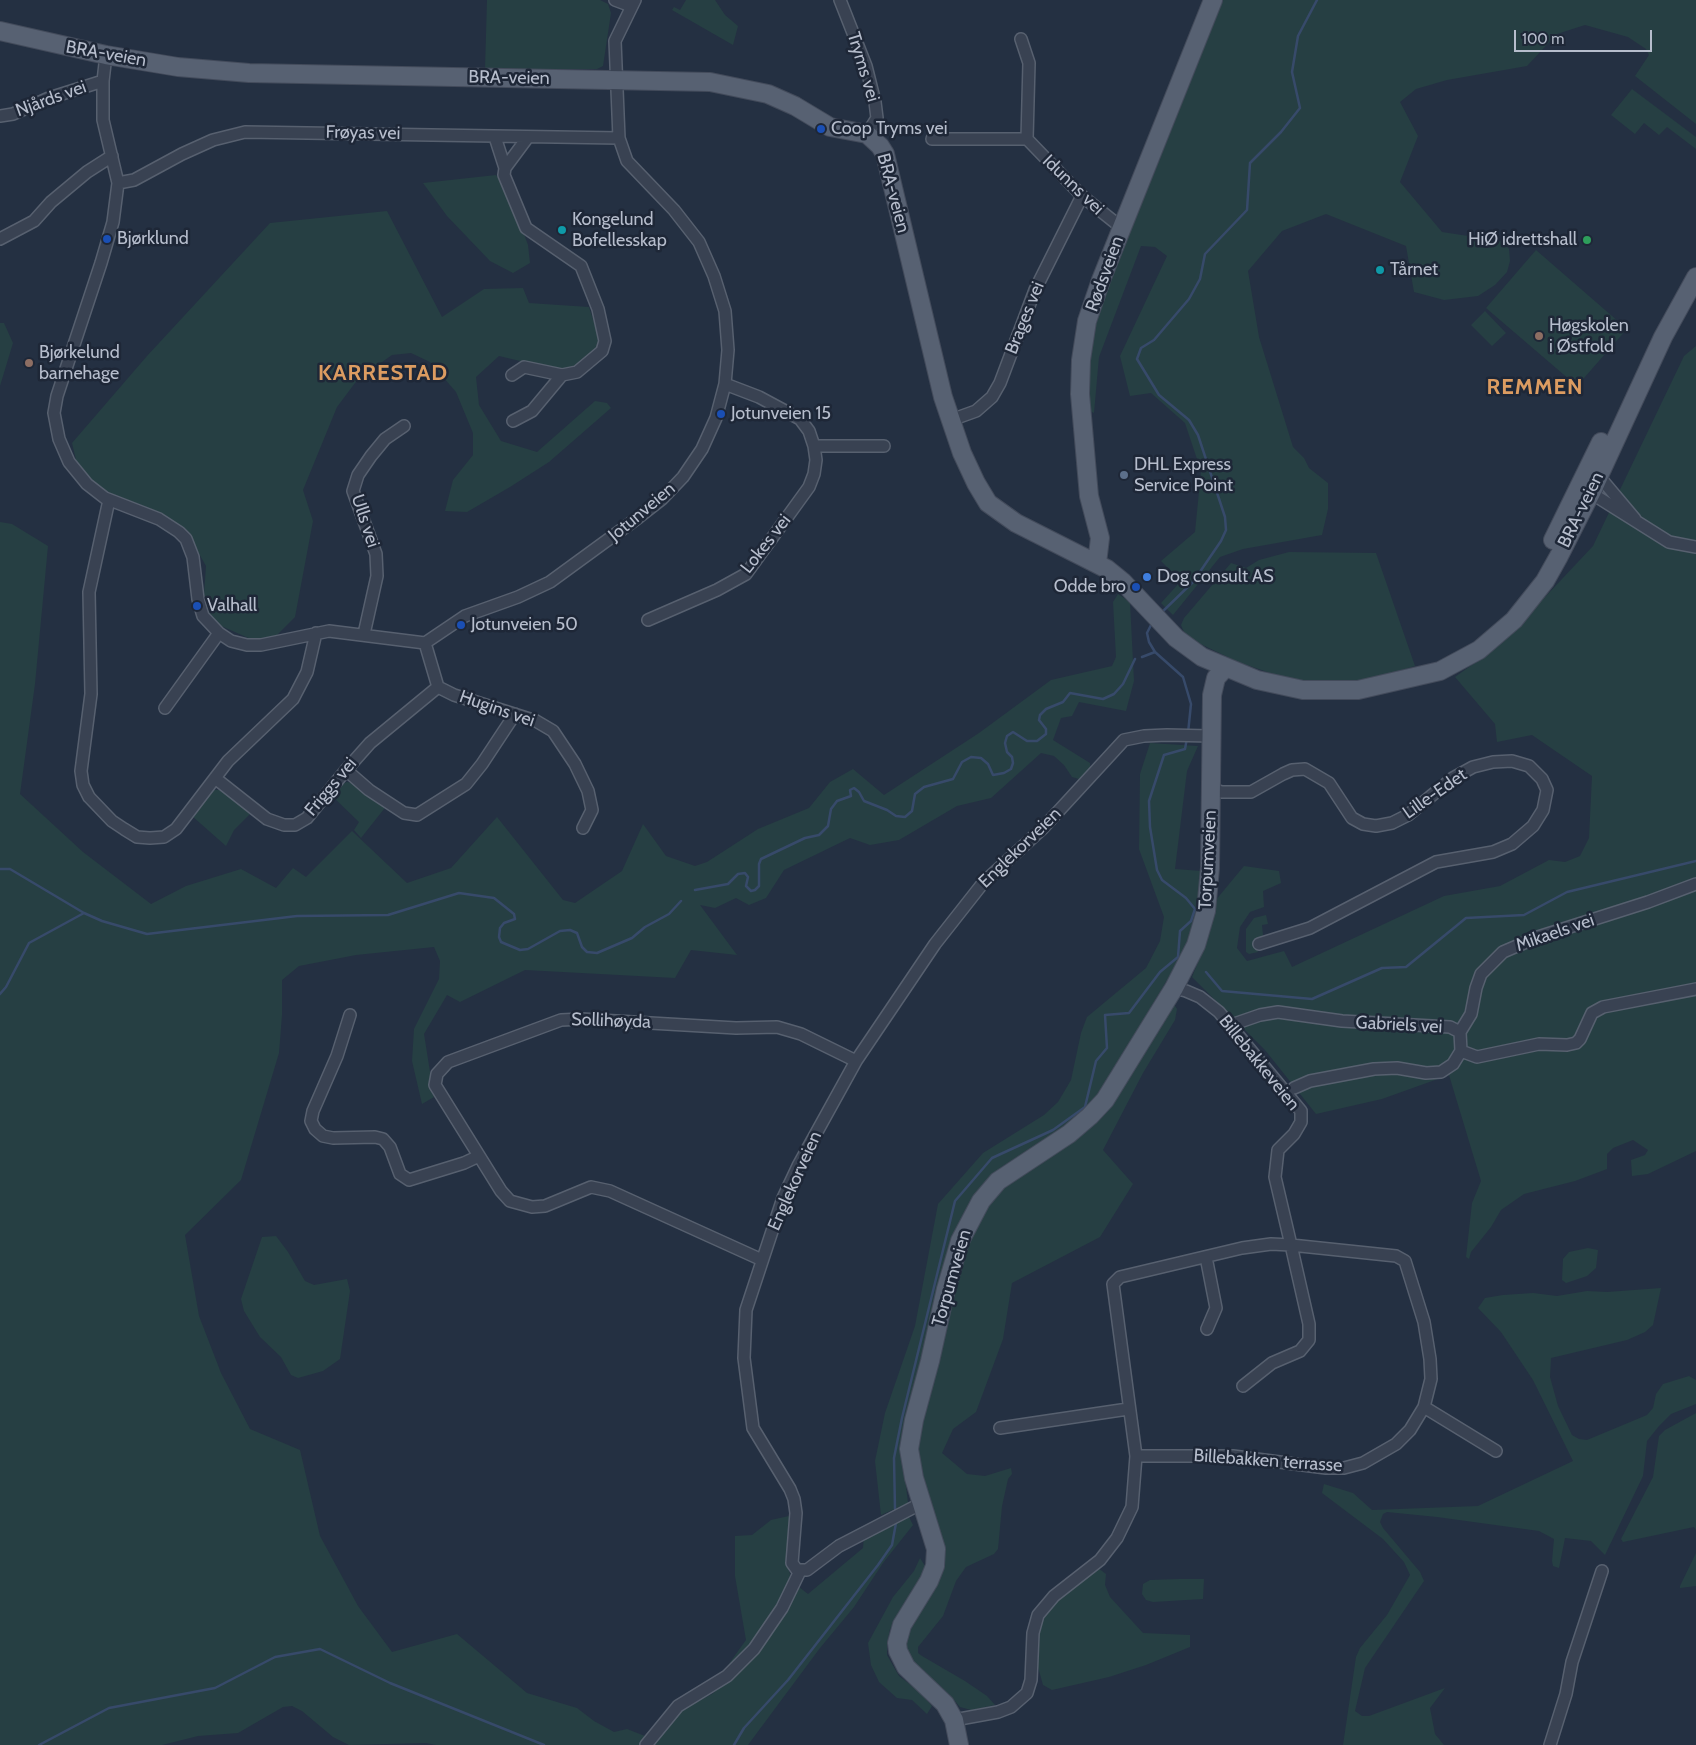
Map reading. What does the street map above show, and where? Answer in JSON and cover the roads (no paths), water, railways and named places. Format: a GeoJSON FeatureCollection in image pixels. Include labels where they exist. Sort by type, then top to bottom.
{"type":"FeatureCollection","features":[{"type":"Feature","properties":{"kind":"main road","name":"Rødsveien"},"geometry":{"type":"LineString","coordinates":[[1097,563],[1100,538],[1087,477],[1080,394],[1080,360],[1088,321],[1101,280],[1213,0]]}},
{"type":"Feature","properties":{"kind":"main road","name":"BRA-veien"},"geometry":{"type":"LineString","coordinates":[[0,31],[106,56],[178,67],[274,75],[710,82],[740,87],[782,100],[830,127],[867,134],[880,146],[885,154],[929,341],[951,420],[976,483],[995,509],[1016,523],[1097,563],[1123,582],[1156,619],[1185,646],[1225,668],[1273,684],[1316,691],[1358,690],[1400,681],[1474,639],[1513,604],[1543,560],[1590,483],[1662,337],[1696,277]]}},
{"type":"Feature","properties":{"kind":"main road","name":"BRA-veien"},"geometry":{"type":"LineString","coordinates":[[1590,483],[1633,374],[1696,270]]}},
{"type":"Feature","properties":{"kind":"main road","name":"Torpumveien"},"geometry":{"type":"LineString","coordinates":[[959,1745],[954,1720],[946,1704],[910,1672],[898,1651],[899,1631],[929,1581],[935,1566],[936,1549],[912,1473],[909,1449],[914,1420],[930,1361],[946,1289],[967,1224],[981,1201],[998,1181],[1069,1134],[1095,1111],[1116,1083],[1174,988],[1196,945],[1206,912],[1211,789],[1204,736],[1212,712],[1212,695],[1216,678],[1225,668]]}},
{"type":"Feature","properties":{"kind":"street"},"geometry":{"type":"LineString","coordinates":[[615,0],[633,3]]}},
{"type":"Feature","properties":{"kind":"street","name":"Tryms vei"},"geometry":{"type":"LineString","coordinates":[[840,0],[866,66],[875,102],[877,118],[867,134]]}},
{"type":"Feature","properties":{"kind":"street","name":"Jotunveien"},"geometry":{"type":"LineString","coordinates":[[425,643],[466,616],[518,597],[550,582],[598,549],[662,499],[683,477],[702,449],[716,418],[725,384],[727,330],[725,311],[714,276],[699,242],[674,210],[644,181],[627,161],[619,138],[615,41],[633,3]]}},
{"type":"Feature","properties":{"kind":"street"},"geometry":{"type":"LineString","coordinates":[[932,139],[1027,139],[1029,63],[1021,39]]}},
{"type":"Feature","properties":{"kind":"street"},"geometry":{"type":"LineString","coordinates":[[106,56],[103,81],[103,120],[118,183],[110,232],[57,396],[54,413],[59,440],[69,462],[87,484],[109,500],[159,519],[186,539],[193,557],[198,599],[204,616],[219,633],[231,641],[247,645],[335,631],[425,643]]}},
{"type":"Feature","properties":{"kind":"street","name":"Njårds vei"},"geometry":{"type":"LineString","coordinates":[[0,116],[13,114],[48,98],[103,81]]}},
{"type":"Feature","properties":{"kind":"street","name":"Frøyas vei"},"geometry":{"type":"LineString","coordinates":[[118,183],[134,180],[182,154],[213,140],[246,132],[619,138]]}},
{"type":"Feature","properties":{"kind":"street"},"geometry":{"type":"LineString","coordinates":[[496,136],[505,168],[504,175],[526,228],[581,266],[598,309],[605,341],[602,351],[576,372],[562,375],[524,367],[512,375]]}},
{"type":"Feature","properties":{"kind":"street"},"geometry":{"type":"LineString","coordinates":[[505,168],[528,137]]}},
{"type":"Feature","properties":{"kind":"street","name":"Idunns vei"},"geometry":{"type":"LineString","coordinates":[[1027,139],[1082,196],[1122,228]]}},
{"type":"Feature","properties":{"kind":"street"},"geometry":{"type":"LineString","coordinates":[[0,239],[34,221],[51,202],[87,172],[112,156]]}},
{"type":"Feature","properties":{"kind":"street","name":"Brages vei"},"geometry":{"type":"LineString","coordinates":[[951,420],[976,411],[992,396],[1000,383],[1032,298],[1082,196]]}},
{"type":"Feature","properties":{"kind":"street"},"geometry":{"type":"LineString","coordinates":[[513,421],[532,411],[562,375]]}},
{"type":"Feature","properties":{"kind":"street","name":"Lokes vei"},"geometry":{"type":"LineString","coordinates":[[648,620],[717,590],[746,574],[809,486],[816,460],[809,431],[800,419],[759,397],[725,384]]}},
{"type":"Feature","properties":{"kind":"street","name":"Ulls vei"},"geometry":{"type":"LineString","coordinates":[[364,634],[378,576],[376,554],[354,491],[358,475],[371,456],[385,439],[404,426]]}},
{"type":"Feature","properties":{"kind":"street"},"geometry":{"type":"LineString","coordinates":[[814,446],[884,446]]}},
{"type":"Feature","properties":{"kind":"street"},"geometry":{"type":"LineString","coordinates":[[1590,483],[1635,519],[1670,542],[1696,547]]}},
{"type":"Feature","properties":{"kind":"street"},"geometry":{"type":"LineString","coordinates":[[1590,483],[1635,519]]}},
{"type":"Feature","properties":{"kind":"street"},"geometry":{"type":"LineString","coordinates":[[109,500],[90,592],[91,694],[81,771],[83,785],[89,797],[112,821],[136,836],[150,838],[164,837],[176,829],[215,778],[243,746],[293,699],[307,672],[316,633]]}},
{"type":"Feature","properties":{"kind":"street"},"geometry":{"type":"LineString","coordinates":[[165,708],[219,633]]}},
{"type":"Feature","properties":{"kind":"street","name":"Hugins vei"},"geometry":{"type":"LineString","coordinates":[[425,643],[438,687],[454,695],[536,721],[553,731],[566,749],[588,791],[592,810],[583,828]]}},
{"type":"Feature","properties":{"kind":"street","name":"Friggs vei"},"geometry":{"type":"LineString","coordinates":[[215,778],[267,819],[284,825],[295,825],[307,818],[370,744],[438,687]]}},
{"type":"Feature","properties":{"kind":"street"},"geometry":{"type":"LineString","coordinates":[[346,770],[369,790],[404,813],[417,815],[466,784],[482,764],[515,714]]}},
{"type":"Feature","properties":{"kind":"street","name":"Englekorveien"},"geometry":{"type":"LineString","coordinates":[[800,1571],[792,1563],[795,1528],[794,1499],[790,1489],[753,1428],[744,1358],[746,1310],[783,1198],[798,1166],[856,1061],[935,944],[983,883],[1043,828],[1124,740],[1144,736],[1204,736]]}},
{"type":"Feature","properties":{"kind":"street","name":"Lille-Edet"},"geometry":{"type":"LineString","coordinates":[[1211,789],[1243,793],[1252,792],[1283,774],[1305,769],[1323,777],[1329,783],[1352,818],[1363,824],[1376,826],[1392,823],[1408,815],[1453,778],[1473,767],[1493,762],[1512,762],[1529,766],[1542,779],[1547,790],[1542,810],[1533,826],[1512,844],[1493,852],[1436,862],[1310,928],[1259,944]]}},
{"type":"Feature","properties":{"kind":"street","name":"Mikaels vei"},"geometry":{"type":"LineString","coordinates":[[1460,1032],[1471,1014],[1481,974],[1503,952],[1538,937],[1648,902],[1696,884]]}},
{"type":"Feature","properties":{"kind":"street","name":"Billebakkeveien"},"geometry":{"type":"LineString","coordinates":[[1174,988],[1186,990],[1200,997],[1230,1025],[1301,1110],[1301,1122],[1294,1134],[1278,1150],[1275,1178],[1291,1245]]}},
{"type":"Feature","properties":{"kind":"street"},"geometry":{"type":"LineString","coordinates":[[1461,1051],[1477,1057],[1539,1044],[1567,1045],[1576,1043],[1580,1039],[1592,1013],[1603,1007],[1696,989]]}},
{"type":"Feature","properties":{"kind":"street","name":"Gabriels vei"},"geometry":{"type":"LineString","coordinates":[[1230,1025],[1260,1014],[1278,1012],[1342,1021],[1450,1027],[1460,1032],[1461,1051],[1453,1064],[1441,1072],[1426,1073],[1397,1068],[1374,1068],[1310,1081],[1294,1088]]}},
{"type":"Feature","properties":{"kind":"street"},"geometry":{"type":"LineString","coordinates":[[350,1015],[337,1056],[313,1110],[311,1121],[315,1129],[323,1136],[333,1138],[378,1137],[383,1139],[390,1146],[400,1174],[409,1180],[464,1164],[479,1156]]}},
{"type":"Feature","properties":{"kind":"street","name":"Sollihøyda"},"geometry":{"type":"LineString","coordinates":[[762,1260],[610,1191],[591,1187],[545,1206],[532,1207],[510,1201],[500,1191],[435,1085],[437,1074],[448,1062],[561,1020],[603,1019],[736,1028],[777,1027],[801,1034],[856,1061]]}},
{"type":"Feature","properties":{"kind":"street","name":"Billebakken terrasse"},"geometry":{"type":"LineString","coordinates":[[1271,1244],[1396,1256],[1405,1261],[1410,1270],[1424,1322],[1431,1379],[1424,1408],[1410,1430],[1396,1444],[1363,1463],[1344,1468],[1326,1468],[1233,1456],[1136,1456],[1128,1409],[1113,1284],[1120,1277],[1206,1257],[1242,1248],[1271,1244]]}},
{"type":"Feature","properties":{"kind":"street"},"geometry":{"type":"LineString","coordinates":[[1243,1386],[1272,1363],[1300,1351],[1309,1340],[1309,1324],[1291,1245]]}},
{"type":"Feature","properties":{"kind":"street"},"geometry":{"type":"LineString","coordinates":[[1206,1257],[1216,1308],[1207,1330]]}},
{"type":"Feature","properties":{"kind":"street"},"geometry":{"type":"LineString","coordinates":[[1424,1408],[1496,1451]]}},
{"type":"Feature","properties":{"kind":"street"},"geometry":{"type":"LineString","coordinates":[[1000,1428],[1128,1409]]}},
{"type":"Feature","properties":{"kind":"street"},"geometry":{"type":"LineString","coordinates":[[954,1720],[1004,1710],[1017,1703],[1028,1693],[1031,1680],[1032,1633],[1038,1615],[1054,1596],[1100,1560],[1117,1538],[1132,1507],[1136,1456]]}},
{"type":"Feature","properties":{"kind":"street"},"geometry":{"type":"LineString","coordinates":[[646,1745],[678,1706],[727,1676],[754,1649],[782,1608],[800,1571],[811,1568],[839,1546],[864,1531],[922,1503]]}},
{"type":"Feature","properties":{"kind":"street"},"geometry":{"type":"LineString","coordinates":[[1550,1745],[1566,1694],[1572,1662],[1602,1571]]}},
{"type":"Feature","properties":{"kind":"waterway"},"geometry":{"type":"LineString","coordinates":[[1161,613],[1193,582],[1221,541],[1226,530],[1225,517],[1198,435],[1189,420],[1159,395],[1137,359],[1141,348],[1154,340],[1189,299],[1200,279],[1205,254],[1247,210],[1250,163],[1281,132],[1300,108],[1292,72],[1298,36],[1317,0]]}},
{"type":"Feature","properties":{"kind":"waterway"},"geometry":{"type":"LineString","coordinates":[[1152,623],[1147,633],[1149,642],[1155,652],[1183,677],[1191,704],[1188,733]]}},
{"type":"Feature","properties":{"kind":"waterway"},"geometry":{"type":"LineString","coordinates":[[1142,657],[1155,652]]}},
{"type":"Feature","properties":{"kind":"waterway"},"geometry":{"type":"LineString","coordinates":[[695,890],[728,884],[738,874],[745,873],[748,877],[746,886],[751,891],[755,890],[759,886],[759,864],[761,859],[805,838],[819,835],[828,826],[831,809],[837,801],[851,796],[850,790],[854,788],[859,792],[864,801],[887,810],[896,816],[905,817],[912,811],[915,794],[924,787],[953,779],[962,762],[971,757],[981,758],[988,764],[993,775],[1004,773],[1011,769],[1013,763],[1012,757],[1007,752],[1005,743],[1007,736],[1013,732],[1027,741],[1037,741],[1046,734],[1046,729],[1039,720],[1040,715],[1046,709],[1063,702],[1070,693],[1103,699],[1114,694],[1123,684],[1135,659]]}},
{"type":"Feature","properties":{"kind":"waterway"},"geometry":{"type":"LineString","coordinates":[[895,1509],[894,1458],[955,1201],[992,1158],[1053,1130],[1085,1107],[1096,1061],[1107,1048],[1105,1015],[1129,1013],[1160,972],[1178,957],[1180,931],[1191,921],[1195,909],[1186,898],[1162,880],[1157,870],[1150,827],[1149,801],[1164,755],[1185,749],[1187,738]]}},
{"type":"Feature","properties":{"kind":"waterway"},"geometry":{"type":"LineString","coordinates":[[1206,972],[1222,991],[1312,999],[1382,968],[1406,967],[1466,918],[1524,915],[1567,892],[1696,861]]}},
{"type":"Feature","properties":{"kind":"waterway"},"geometry":{"type":"LineString","coordinates":[[0,869],[10,869],[84,913],[102,921],[147,934],[297,916],[388,915],[459,893],[494,898],[514,914],[515,919],[504,923],[500,928],[499,937],[501,942],[520,950],[528,949],[560,931],[570,930],[577,933],[582,947],[587,952],[597,953],[632,938],[645,927],[669,914],[681,901]]}},
{"type":"Feature","properties":{"kind":"waterway"},"geometry":{"type":"LineString","coordinates":[[0,994],[6,987],[29,943],[84,913]]}},
{"type":"Feature","properties":{"kind":"waterway"},"geometry":{"type":"LineString","coordinates":[[734,1745],[744,1728],[788,1680],[878,1565],[892,1545],[896,1523]]}},
{"type":"Feature","properties":{"kind":"waterway"},"geometry":{"type":"LineString","coordinates":[[39,1745],[109,1708],[215,1688],[275,1657],[320,1649],[390,1683],[544,1745]]}},
{"type":"Feature","properties":{"kind":"place","name":"Coop Tryms vei"},"geometry":{"type":"Point","coordinates":[821,129]}},
{"type":"Feature","properties":{"kind":"place","name":"Kongelund Bofellesskap"},"geometry":{"type":"Point","coordinates":[562,230]}},
{"type":"Feature","properties":{"kind":"place","name":"Bjørklund"},"geometry":{"type":"Point","coordinates":[107,239]}},
{"type":"Feature","properties":{"kind":"place","name":"HiØ idrettshall"},"geometry":{"type":"Point","coordinates":[1587,240]}},
{"type":"Feature","properties":{"kind":"place","name":"Tårnet"},"geometry":{"type":"Point","coordinates":[1380,270]}},
{"type":"Feature","properties":{"kind":"place","name":"Høgskolen i Østfold"},"geometry":{"type":"Point","coordinates":[1539,336]}},
{"type":"Feature","properties":{"kind":"place","name":"Bjørkelund barnehage"},"geometry":{"type":"Point","coordinates":[29,363]}},
{"type":"Feature","properties":{"kind":"place","name":"Jotunveien 15"},"geometry":{"type":"Point","coordinates":[721,414]}},
{"type":"Feature","properties":{"kind":"place","name":"DHL Express Service Point"},"geometry":{"type":"Point","coordinates":[1124,475]}},
{"type":"Feature","properties":{"kind":"place","name":"Dog consult AS"},"geometry":{"type":"Point","coordinates":[1147,577]}},
{"type":"Feature","properties":{"kind":"place","name":"Odde bro"},"geometry":{"type":"Point","coordinates":[1136,587]}},
{"type":"Feature","properties":{"kind":"place","name":"Valhall"},"geometry":{"type":"Point","coordinates":[197,606]}},
{"type":"Feature","properties":{"kind":"place","name":"Jotunveien 50"},"geometry":{"type":"Point","coordinates":[461,625]}},
{"type":"Feature","properties":{"kind":"district","name":"KARRESTAD"},"geometry":{"type":"Point","coordinates":[383,374]}},
{"type":"Feature","properties":{"kind":"district","name":"REMMEN"},"geometry":{"type":"Point","coordinates":[1535,388]}}]}
